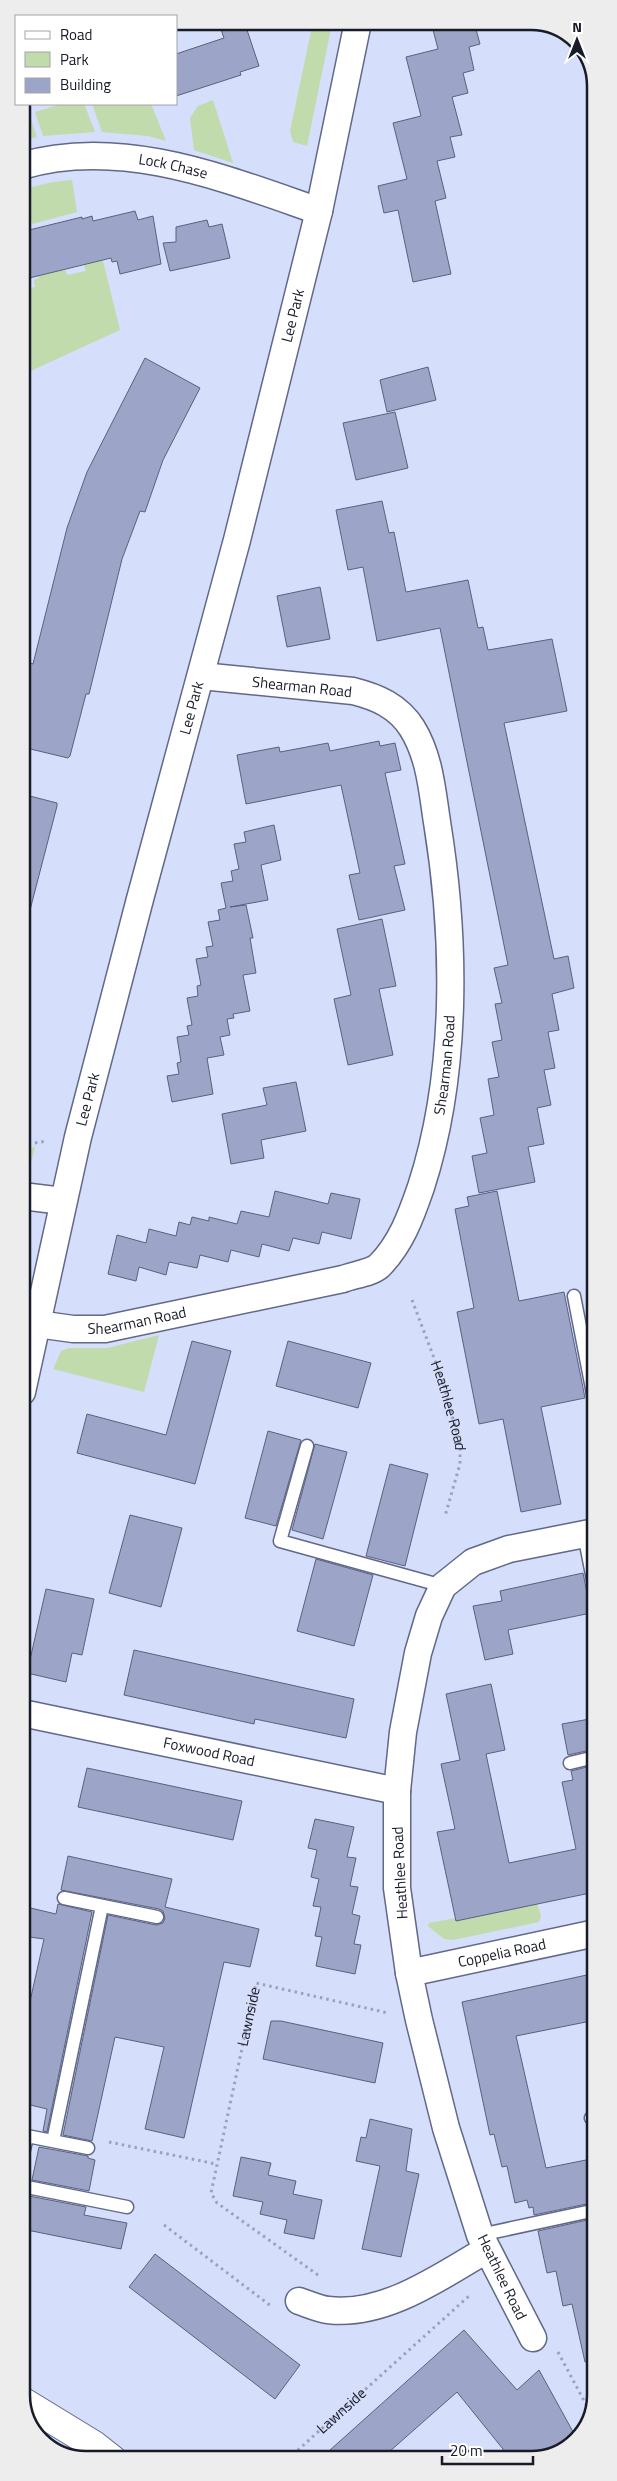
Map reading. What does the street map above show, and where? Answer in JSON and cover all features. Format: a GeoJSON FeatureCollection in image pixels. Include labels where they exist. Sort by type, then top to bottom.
{"type":"FeatureCollection","features":[{"type":"Feature","properties":{"kind":"highway"},"geometry":{"type":"LineString","coordinates":[[31,2407],[102,2451]]}},
{"type":"Feature","properties":{"kind":"street","name":"Lee Park"},"geometry":{"type":"LineString","coordinates":[[30,1356],[78,1136],[137,908],[201,676],[319,212],[356,30]]}},
{"type":"Feature","properties":{"kind":"street","name":"Lock Chase"},"geometry":{"type":"LineString","coordinates":[[30,165],[89,156],[147,159],[257,189],[319,212]]}},
{"type":"Feature","properties":{"kind":"street","name":"Shearman Road"},"geometry":{"type":"LineString","coordinates":[[37,1324],[73,1329],[105,1329],[343,1279],[377,1268],[400,1240],[427,1169],[439,1117],[446,1059],[450,926],[444,860],[429,770],[423,748],[411,726],[397,710],[378,698],[353,691],[201,676]]}},
{"type":"Feature","properties":{"kind":"street"},"geometry":{"type":"LineString","coordinates":[[30,1197],[64,1202]]}},
{"type":"Feature","properties":{"kind":"street","name":"Heathlee Road"},"geometry":{"type":"LineString","coordinates":[[544,2342],[483,2242],[446,2128],[409,1973],[397,1888],[397,1791],[403,1732],[418,1653],[429,1616],[443,1586],[473,1562],[509,1549],[587,1534]]}},
{"type":"Feature","properties":{"kind":"street","name":"Foxwood Road"},"geometry":{"type":"LineString","coordinates":[[30,1715],[397,1791]]}},
{"type":"Feature","properties":{"kind":"street","name":"Coppelia Road"},"geometry":{"type":"LineString","coordinates":[[409,1973],[587,1935]]}},
{"type":"Feature","properties":{"kind":"street"},"geometry":{"type":"LineString","coordinates":[[299,2301],[328,2310],[373,2308],[423,2288],[483,2242]]}},
{"type":"Feature","properties":{"kind":"lane"},"geometry":{"type":"LineString","coordinates":[[574,1296],[587,1363]]}},
{"type":"Feature","properties":{"kind":"lane"},"geometry":{"type":"LineString","coordinates":[[307,1446],[280,1541],[443,1586]]}},
{"type":"Feature","properties":{"kind":"lane"},"geometry":{"type":"LineString","coordinates":[[570,1763],[587,1759]]}},
{"type":"Feature","properties":{"kind":"lane"},"geometry":{"type":"LineString","coordinates":[[64,1898],[157,1918]]}},
{"type":"Feature","properties":{"kind":"lane"},"geometry":{"type":"LineString","coordinates":[[53,2141],[102,1906]]}},
{"type":"Feature","properties":{"kind":"lane"},"geometry":{"type":"LineString","coordinates":[[30,2137],[88,2148]]}},
{"type":"Feature","properties":{"kind":"lane"},"geometry":{"type":"LineString","coordinates":[[30,2188],[127,2207]]}},
{"type":"Feature","properties":{"kind":"lane"},"geometry":{"type":"LineString","coordinates":[[483,2242],[587,2213]]}},
{"type":"Feature","properties":{"kind":"path"},"geometry":{"type":"LineString","coordinates":[[30,1144],[53,1140]]}},
{"type":"Feature","properties":{"kind":"path","name":"Heathlee Road"},"geometry":{"type":"LineString","coordinates":[[412,1300],[442,1379],[460,1444],[460,1464],[445,1516]]}},
{"type":"Feature","properties":{"kind":"path","name":"Lawnside"},"geometry":{"type":"LineString","coordinates":[[216,2164],[256,1984],[389,2013]]}},
{"type":"Feature","properties":{"kind":"path"},"geometry":{"type":"LineString","coordinates":[[88,2148],[96,2140],[216,2164],[212,2192],[217,2203],[326,2281]]}},
{"type":"Feature","properties":{"kind":"path"},"geometry":{"type":"LineString","coordinates":[[164,2224],[280,2313],[299,2301]]}},
{"type":"Feature","properties":{"kind":"path","name":"Lawnside"},"geometry":{"type":"LineString","coordinates":[[297,2451],[470,2296]]}},
{"type":"Feature","properties":{"kind":"path"},"geometry":{"type":"LineString","coordinates":[[544,2342],[586,2406]]}},
{"type":"Feature","properties":{"kind":"green space"},"geometry":{"type":"Polygon","coordinates":[[[311,30],[331,30],[307,146],[293,142],[290,131],[311,30]]]}},
{"type":"Feature","properties":{"kind":"green space"},"geometry":{"type":"Polygon","coordinates":[[[213,100],[233,163],[194,150],[190,118],[198,106],[213,100]]]}},
{"type":"Feature","properties":{"kind":"green space"},"geometry":{"type":"Polygon","coordinates":[[[58,105],[84,105],[95,132],[43,136],[35,112],[58,105]]]}},
{"type":"Feature","properties":{"kind":"green space"},"geometry":{"type":"Polygon","coordinates":[[[92,105],[151,105],[166,141],[148,136],[102,132],[92,105]]]}},
{"type":"Feature","properties":{"kind":"green space"},"geometry":{"type":"Polygon","coordinates":[[[30,117],[37,137],[30,139],[30,117]]]}},
{"type":"Feature","properties":{"kind":"green space"},"geometry":{"type":"Polygon","coordinates":[[[72,180],[77,212],[32,224],[30,215],[30,188],[72,180]]]}},
{"type":"Feature","properties":{"kind":"green space"},"geometry":{"type":"Polygon","coordinates":[[[102,257],[120,330],[30,371],[30,288],[35,287],[34,280],[39,278],[38,275],[65,269],[67,275],[86,271],[83,262],[102,257]]]}},
{"type":"Feature","properties":{"kind":"green space"},"geometry":{"type":"Polygon","coordinates":[[[35,1147],[30,1167],[30,1148],[35,1147]]]}},
{"type":"Feature","properties":{"kind":"green space"},"geometry":{"type":"Polygon","coordinates":[[[159,1335],[144,1392],[53,1369],[61,1351],[69,1348],[107,1348],[159,1335]]]}},
{"type":"Feature","properties":{"kind":"green space"},"geometry":{"type":"Polygon","coordinates":[[[537,1903],[541,1916],[539,1922],[453,1940],[444,1939],[428,1926],[429,1923],[537,1903]]]}},
{"type":"Feature","properties":{"kind":"building"},"geometry":{"type":"Polygon","coordinates":[[[221,30],[247,30],[259,66],[240,72],[241,75],[178,95],[178,53],[224,38],[221,30]]]}},
{"type":"Feature","properties":{"kind":"building"},"geometry":{"type":"Polygon","coordinates":[[[433,30],[476,30],[480,44],[469,47],[474,70],[463,73],[468,93],[452,97],[462,135],[450,137],[455,157],[437,161],[446,198],[435,201],[451,274],[413,282],[398,210],[384,213],[378,186],[407,179],[393,123],[421,116],[406,57],[438,49],[433,30]]]}},
{"type":"Feature","properties":{"kind":"building"},"geometry":{"type":"Polygon","coordinates":[[[135,211],[138,220],[153,216],[161,264],[120,274],[117,261],[112,262],[111,258],[30,278],[30,230],[82,217],[82,219],[92,216],[93,221],[135,211]]]}},
{"type":"Feature","properties":{"kind":"building"},"geometry":{"type":"Polygon","coordinates":[[[207,220],[209,227],[222,224],[230,258],[170,271],[163,243],[176,242],[176,227],[207,220]]]}},
{"type":"Feature","properties":{"kind":"building"},"geometry":{"type":"Polygon","coordinates":[[[145,358],[200,388],[163,460],[145,512],[140,511],[122,559],[89,694],[86,694],[68,758],[30,749],[30,663],[33,664],[67,528],[87,472],[145,358]]]}},
{"type":"Feature","properties":{"kind":"building"},"geometry":{"type":"Polygon","coordinates":[[[428,367],[436,400],[387,412],[380,380],[428,367]]]}},
{"type":"Feature","properties":{"kind":"building"},"geometry":{"type":"Polygon","coordinates":[[[395,412],[408,468],[356,480],[343,423],[395,412]]]}},
{"type":"Feature","properties":{"kind":"building"},"geometry":{"type":"Polygon","coordinates":[[[382,501],[389,533],[394,532],[406,592],[468,580],[478,628],[483,627],[488,650],[552,639],[567,711],[504,723],[554,959],[568,956],[574,988],[552,994],[559,1030],[548,1032],[555,1068],[544,1070],[551,1105],[537,1108],[544,1144],[528,1147],[535,1182],[479,1193],[472,1156],[487,1153],[480,1118],[494,1115],[488,1079],[499,1077],[492,1042],[502,1040],[495,1004],[502,1003],[494,968],[508,965],[440,628],[377,641],[363,567],[348,570],[336,510],[382,501]]]}},
{"type":"Feature","properties":{"kind":"building"},"geometry":{"type":"Polygon","coordinates":[[[320,587],[330,639],[287,647],[277,596],[320,587]]]}},
{"type":"Feature","properties":{"kind":"building"},"geometry":{"type":"Polygon","coordinates":[[[379,741],[380,746],[395,743],[401,770],[385,773],[405,864],[394,866],[405,910],[359,920],[349,875],[360,873],[341,785],[246,804],[237,755],[279,747],[280,752],[328,743],[330,751],[379,741]]]}},
{"type":"Feature","properties":{"kind":"building"},"geometry":{"type":"Polygon","coordinates":[[[30,796],[57,803],[30,910],[30,796]]]}},
{"type":"Feature","properties":{"kind":"building"},"geometry":{"type":"Polygon","coordinates":[[[274,825],[281,860],[261,865],[268,900],[230,907],[246,905],[253,938],[250,938],[256,973],[243,975],[250,1011],[233,1014],[234,1018],[227,1019],[230,1035],[220,1037],[224,1055],[207,1058],[213,1094],[172,1102],[167,1076],[179,1074],[177,1063],[181,1062],[177,1037],[189,1035],[187,1026],[192,1025],[187,998],[198,996],[197,986],[201,985],[196,959],[208,957],[206,947],[213,946],[208,922],[220,920],[218,910],[226,908],[221,883],[233,881],[231,871],[239,869],[234,844],[246,842],[244,832],[274,825]]]}},
{"type":"Feature","properties":{"kind":"building"},"geometry":{"type":"Polygon","coordinates":[[[382,919],[396,986],[379,989],[393,1055],[348,1065],[334,999],[351,995],[337,929],[382,919]]]}},
{"type":"Feature","properties":{"kind":"building"},"geometry":{"type":"Polygon","coordinates":[[[296,1082],[306,1131],[261,1140],[264,1158],[231,1164],[222,1114],[267,1105],[263,1088],[296,1082]]]}},
{"type":"Feature","properties":{"kind":"building"},"geometry":{"type":"Polygon","coordinates":[[[275,1191],[328,1204],[331,1193],[360,1199],[351,1239],[322,1232],[319,1244],[293,1238],[289,1251],[262,1244],[259,1257],[231,1250],[228,1262],[200,1255],[197,1268],[169,1262],[166,1275],[139,1267],[136,1281],[108,1274],[117,1235],[146,1243],[149,1229],[176,1236],[179,1222],[190,1225],[192,1217],[209,1221],[209,1217],[237,1224],[241,1211],[269,1217],[275,1191]]]}},
{"type":"Feature","properties":{"kind":"building"},"geometry":{"type":"Polygon","coordinates":[[[497,1191],[519,1301],[564,1292],[585,1398],[541,1407],[561,1504],[521,1512],[503,1419],[479,1424],[457,1312],[474,1308],[455,1209],[469,1206],[467,1197],[497,1191]]]}},
{"type":"Feature","properties":{"kind":"building"},"geometry":{"type":"Polygon","coordinates":[[[192,1341],[231,1351],[195,1484],[77,1453],[87,1414],[166,1435],[192,1341]]]}},
{"type":"Feature","properties":{"kind":"building"},"geometry":{"type":"Polygon","coordinates":[[[288,1341],[371,1363],[358,1408],[276,1386],[288,1341]]]}},
{"type":"Feature","properties":{"kind":"building"},"geometry":{"type":"Polygon","coordinates":[[[268,1431],[301,1440],[276,1526],[245,1518],[268,1431]]]}},
{"type":"Feature","properties":{"kind":"building"},"geometry":{"type":"Polygon","coordinates":[[[315,1444],[347,1452],[323,1539],[292,1530],[315,1444]]]}},
{"type":"Feature","properties":{"kind":"building"},"geometry":{"type":"Polygon","coordinates":[[[390,1464],[428,1474],[405,1566],[366,1556],[390,1464]]]}},
{"type":"Feature","properties":{"kind":"building"},"geometry":{"type":"Polygon","coordinates":[[[130,1515],[182,1528],[161,1607],[109,1593],[130,1515]]]}},
{"type":"Feature","properties":{"kind":"building"},"geometry":{"type":"Polygon","coordinates":[[[316,1559],[373,1575],[354,1646],[297,1631],[316,1559]]]}},
{"type":"Feature","properties":{"kind":"building"},"geometry":{"type":"Polygon","coordinates":[[[583,1573],[587,1593],[587,1614],[508,1630],[513,1654],[485,1660],[473,1606],[502,1601],[500,1591],[583,1573]]]}},
{"type":"Feature","properties":{"kind":"building"},"geometry":{"type":"Polygon","coordinates":[[[46,1589],[94,1599],[82,1655],[72,1653],[66,1682],[30,1674],[30,1660],[46,1589]]]}},
{"type":"Feature","properties":{"kind":"building"},"geometry":{"type":"Polygon","coordinates":[[[134,1650],[354,1699],[346,1738],[255,1719],[254,1724],[124,1695],[134,1650]]]}},
{"type":"Feature","properties":{"kind":"building"},"geometry":{"type":"Polygon","coordinates":[[[491,1684],[505,1750],[486,1754],[509,1863],[576,1849],[562,1782],[573,1780],[571,1771],[587,1767],[587,1894],[456,1921],[437,1832],[455,1829],[441,1764],[460,1760],[446,1694],[491,1684]]]}},
{"type":"Feature","properties":{"kind":"building"},"geometry":{"type":"Polygon","coordinates":[[[587,1719],[587,1751],[568,1755],[562,1724],[587,1719]]]}},
{"type":"Feature","properties":{"kind":"building"},"geometry":{"type":"Polygon","coordinates":[[[87,1768],[242,1801],[233,1840],[78,1807],[87,1768]]]}},
{"type":"Feature","properties":{"kind":"building"},"geometry":{"type":"Polygon","coordinates":[[[315,1819],[354,1827],[347,1857],[356,1858],[350,1886],[358,1887],[352,1914],[360,1916],[354,1944],[361,1945],[355,1974],[316,1966],[322,1937],[315,1936],[321,1907],[313,1906],[319,1879],[311,1877],[317,1850],[308,1848],[315,1819]]]}},
{"type":"Feature","properties":{"kind":"building"},"geometry":{"type":"Polygon","coordinates":[[[68,1856],[172,1879],[165,1907],[259,1929],[250,1967],[224,1962],[184,2138],[145,2129],[164,2047],[115,2037],[92,2141],[63,2135],[108,1915],[156,1925],[163,1923],[165,1918],[163,1911],[159,1909],[61,1890],[68,1856]]]}},
{"type":"Feature","properties":{"kind":"building"},"geometry":{"type":"Polygon","coordinates":[[[58,1904],[92,1912],[47,2132],[43,2131],[47,2109],[30,2105],[30,2001],[44,1939],[30,1937],[30,1908],[56,1914],[58,1904]]]}},
{"type":"Feature","properties":{"kind":"building"},"geometry":{"type":"Polygon","coordinates":[[[587,1975],[587,2022],[516,2036],[546,2168],[587,2160],[587,2204],[534,2215],[533,2207],[529,2208],[527,2200],[515,2203],[507,2166],[502,2167],[494,2134],[490,2135],[462,2002],[587,1975]]]}},
{"type":"Feature","properties":{"kind":"building"},"geometry":{"type":"Polygon","coordinates":[[[271,2021],[281,2021],[383,2043],[375,2083],[263,2059],[271,2021]]]}},
{"type":"Feature","properties":{"kind":"building"},"geometry":{"type":"Polygon","coordinates":[[[370,2119],[412,2129],[406,2171],[419,2174],[401,2257],[362,2249],[380,2166],[356,2161],[361,2137],[366,2138],[370,2119]]]}},
{"type":"Feature","properties":{"kind":"building"},"geometry":{"type":"Polygon","coordinates":[[[39,2147],[88,2156],[88,2158],[95,2160],[89,2191],[32,2180],[39,2147]]]}},
{"type":"Feature","properties":{"kind":"building"},"geometry":{"type":"Polygon","coordinates":[[[241,2157],[271,2163],[268,2175],[296,2181],[293,2194],[322,2200],[314,2239],[284,2233],[287,2220],[260,2214],[263,2202],[233,2196],[241,2157]]]}},
{"type":"Feature","properties":{"kind":"building"},"geometry":{"type":"Polygon","coordinates":[[[30,2196],[86,2207],[84,2215],[127,2223],[121,2249],[30,2231],[30,2196]]]}},
{"type":"Feature","properties":{"kind":"building"},"geometry":{"type":"Polygon","coordinates":[[[587,2220],[587,2362],[585,2362],[572,2304],[563,2306],[556,2271],[547,2273],[538,2231],[587,2220]]]}},
{"type":"Feature","properties":{"kind":"building"},"geometry":{"type":"Polygon","coordinates":[[[155,2254],[300,2365],[275,2399],[129,2287],[155,2254]]]}},
{"type":"Feature","properties":{"kind":"building"},"geometry":{"type":"Polygon","coordinates":[[[464,2330],[517,2390],[539,2370],[573,2432],[553,2447],[531,2451],[505,2451],[457,2392],[390,2451],[329,2451],[464,2330]]]}}]}
